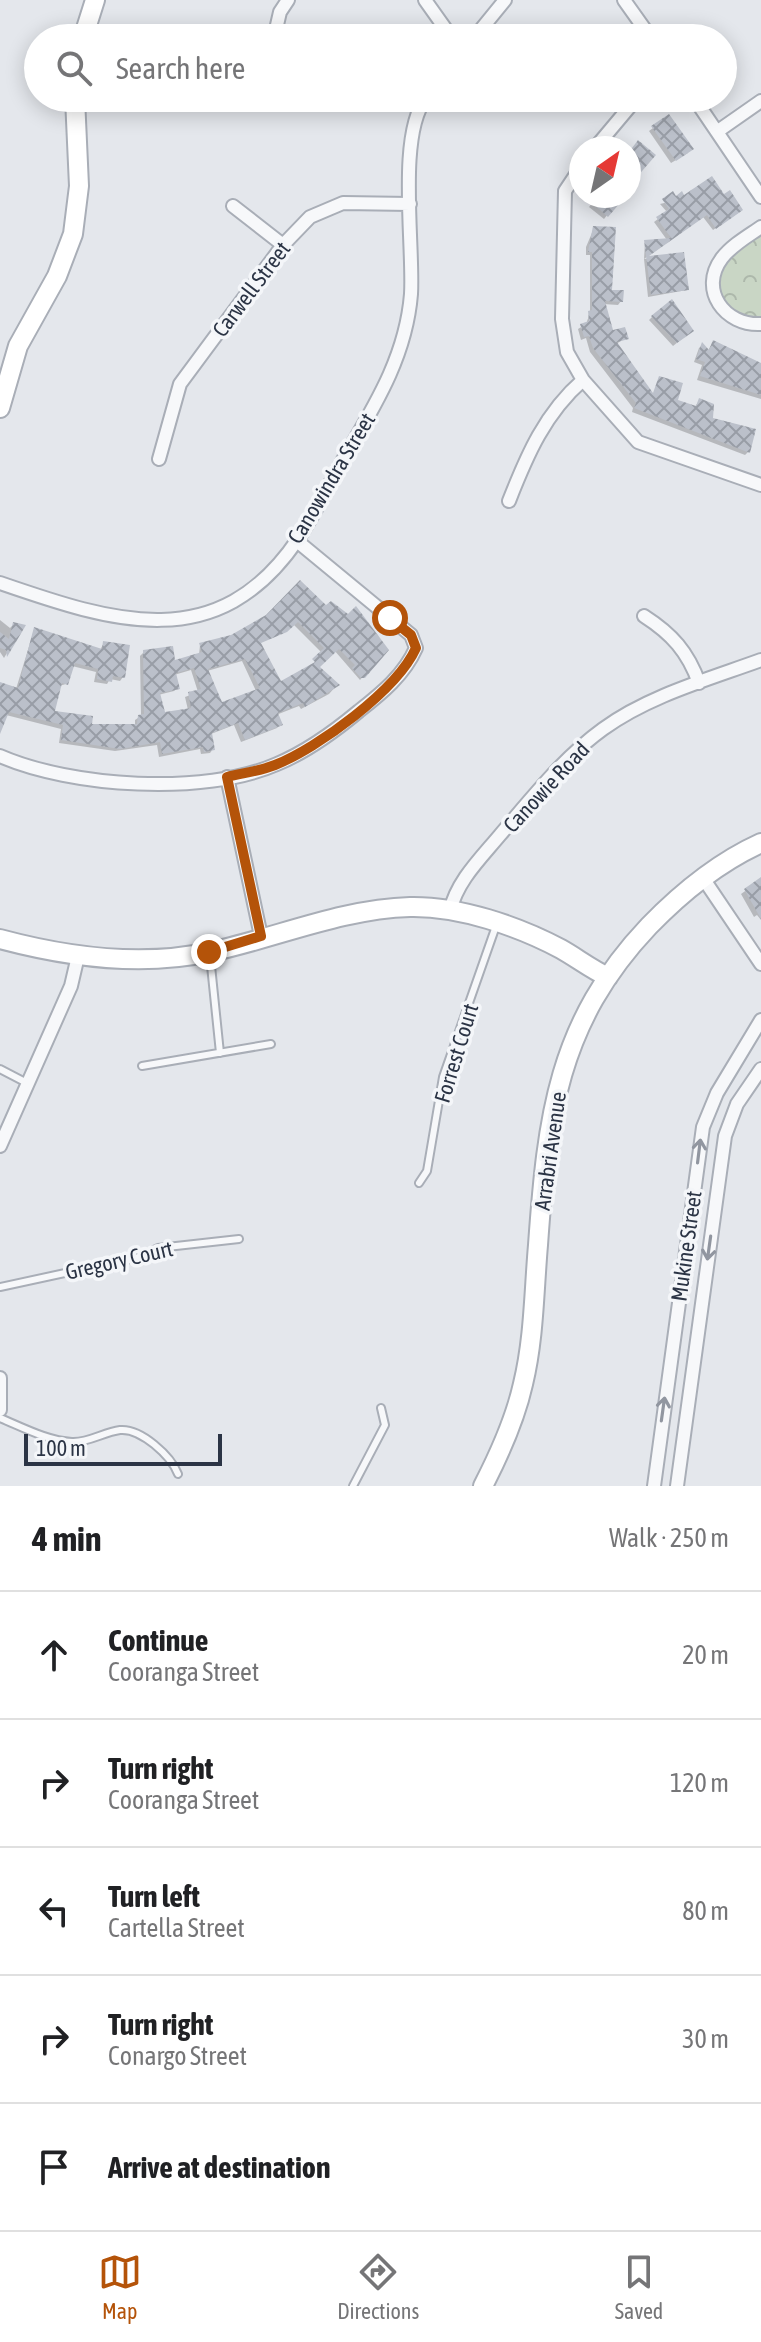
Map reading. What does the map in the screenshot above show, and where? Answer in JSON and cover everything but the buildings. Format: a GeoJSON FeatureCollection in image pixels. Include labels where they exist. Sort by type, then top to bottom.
{"type":"FeatureCollection","features":[{"type":"Feature","properties":{"kind":"street"},"geometry":{"type":"LineString","coordinates":[[87,24],[95,0]]}},
{"type":"Feature","properties":{"kind":"street"},"geometry":{"type":"LineString","coordinates":[[277,24],[288,0]]}},
{"type":"Feature","properties":{"kind":"street"},"geometry":{"type":"LineString","coordinates":[[425,0],[442,24]]}},
{"type":"Feature","properties":{"kind":"street"},"geometry":{"type":"LineString","coordinates":[[485,24],[505,0]]}},
{"type":"Feature","properties":{"kind":"street"},"geometry":{"type":"LineString","coordinates":[[624,0],[641,24]]}},
{"type":"Feature","properties":{"kind":"street"},"geometry":{"type":"LineString","coordinates":[[718,131],[761,101]]}},
{"type":"Feature","properties":{"kind":"street"},"geometry":{"type":"LineString","coordinates":[[0,408],[18,346],[57,276],[73,234],[79,186],[76,112]]}},
{"type":"Feature","properties":{"kind":"street","name":"Canowindra Street"},"geometry":{"type":"LineString","coordinates":[[0,583],[69,607],[177,622],[218,610],[258,585],[297,541],[386,386],[403,347],[411,294],[410,204],[414,122],[419,112]]}},
{"type":"Feature","properties":{"kind":"street"},"geometry":{"type":"LineString","coordinates":[[605,136],[625,112]]}},
{"type":"Feature","properties":{"kind":"street"},"geometry":{"type":"LineString","coordinates":[[704,112],[761,197]]}},
{"type":"Feature","properties":{"kind":"street"},"geometry":{"type":"LineString","coordinates":[[569,185],[565,191],[562,319],[567,352],[583,380],[638,442],[761,485]]}},
{"type":"Feature","properties":{"kind":"street","name":"Carwell Street"},"geometry":{"type":"LineString","coordinates":[[159,459],[180,384],[283,245],[310,217],[343,203],[410,204]]}},
{"type":"Feature","properties":{"kind":"street"},"geometry":{"type":"LineString","coordinates":[[233,206],[283,245]]}},
{"type":"Feature","properties":{"kind":"street"},"geometry":{"type":"LineString","coordinates":[[761,227],[722,258],[712,287],[715,299],[732,319],[746,324],[761,324]]}},
{"type":"Feature","properties":{"kind":"street"},"geometry":{"type":"LineString","coordinates":[[509,501],[544,423],[563,397],[583,380]]}},
{"type":"Feature","properties":{"kind":"street"},"geometry":{"type":"LineString","coordinates":[[0,756],[54,774],[98,782],[144,784],[227,777],[276,765],[338,728],[407,667],[416,648],[411,635],[297,541]]}},
{"type":"Feature","properties":{"kind":"street"},"geometry":{"type":"LineString","coordinates":[[644,616],[677,640],[691,660],[699,683]]}},
{"type":"Feature","properties":{"kind":"street","name":"Canowie Road"},"geometry":{"type":"LineString","coordinates":[[450,911],[453,896],[466,875],[574,754],[604,728],[699,683],[761,660]]}},
{"type":"Feature","properties":{"kind":"street"},"geometry":{"type":"LineString","coordinates":[[227,777],[261,936]]}},
{"type":"Feature","properties":{"kind":"street","name":"Arrabri Avenue"},"geometry":{"type":"LineString","coordinates":[[483,1486],[505,1443],[524,1384],[553,1099],[574,1037],[608,977],[631,946],[666,909],[703,878],[761,843]]}},
{"type":"Feature","properties":{"kind":"street"},"geometry":{"type":"LineString","coordinates":[[703,878],[761,964]]}},
{"type":"Feature","properties":{"kind":"street"},"geometry":{"type":"LineString","coordinates":[[0,939],[78,956],[165,958],[209,952],[347,916],[411,907],[450,911],[497,923],[560,949],[608,977]]}},
{"type":"Feature","properties":{"kind":"street"},"geometry":{"type":"LineString","coordinates":[[0,1146],[25,1082],[71,986],[78,956]]}},
{"type":"Feature","properties":{"kind":"street","name":"Mukine Street"},"geometry":{"type":"LineString","coordinates":[[654,1486],[703,1127],[717,1093],[761,1020]]}},
{"type":"Feature","properties":{"kind":"street","name":"Mukine Street"},"geometry":{"type":"LineString","coordinates":[[677,1486],[725,1136],[737,1104],[761,1069]]}},
{"type":"Feature","properties":{"kind":"street"},"geometry":{"type":"LineString","coordinates":[[0,1378],[0,1410]]}},
{"type":"Feature","properties":{"kind":"lane","name":"Forrest Court"},"geometry":{"type":"LineString","coordinates":[[419,1183],[427,1171],[443,1077],[497,923]]}},
{"type":"Feature","properties":{"kind":"lane"},"geometry":{"type":"LineString","coordinates":[[209,952],[220,1053]]}},
{"type":"Feature","properties":{"kind":"lane"},"geometry":{"type":"LineString","coordinates":[[142,1066],[271,1044]]}},
{"type":"Feature","properties":{"kind":"lane"},"geometry":{"type":"LineString","coordinates":[[0,1069],[25,1082]]}},
{"type":"Feature","properties":{"kind":"lane","name":"Gregory Court"},"geometry":{"type":"LineString","coordinates":[[0,1287],[139,1257],[158,1248],[239,1239]]}},
{"type":"Feature","properties":{"kind":"lane"},"geometry":{"type":"LineString","coordinates":[[353,1486],[385,1425],[381,1408]]}},
{"type":"Feature","properties":{"kind":"lane"},"geometry":{"type":"LineString","coordinates":[[0,1418],[68,1442],[121,1430],[131,1431],[168,1456],[178,1474]]}},
{"type":"Feature","properties":{"kind":"green space"},"geometry":{"type":"Polygon","coordinates":[[[761,234],[761,317],[751,319],[726,308],[717,286],[734,256],[761,234]]]}},
{"type":"Feature","properties":{"kind":"route"},"geometry":{"type":"LineString","coordinates":[[209,952],[261,936],[227,777],[276,765],[338,728],[393,681],[407,667],[416,648],[411,635],[390,618]]}}]}
